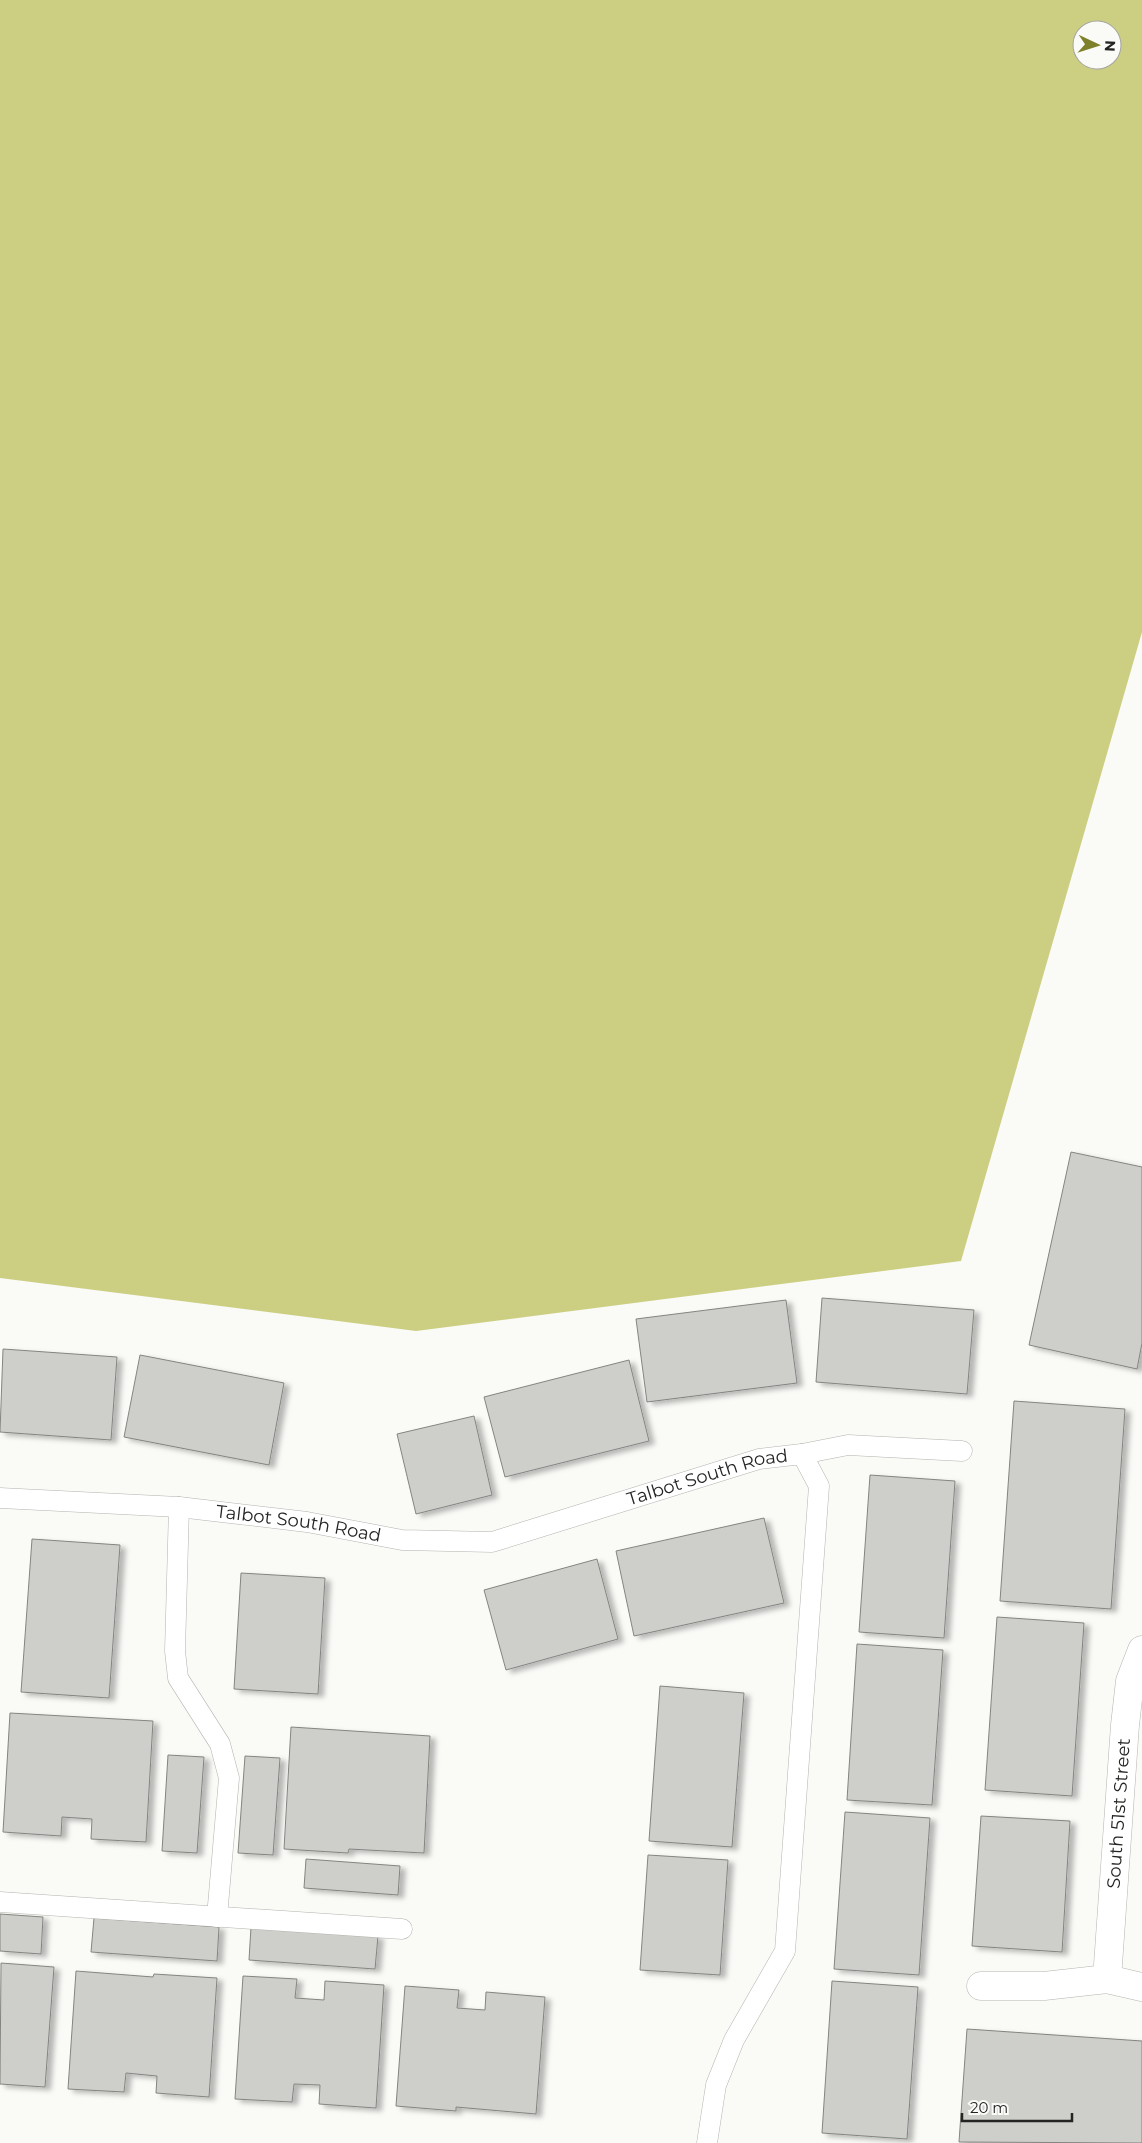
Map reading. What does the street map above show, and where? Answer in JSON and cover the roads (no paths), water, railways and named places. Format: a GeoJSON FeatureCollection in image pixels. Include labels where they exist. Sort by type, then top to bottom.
{"type":"FeatureCollection","features":[{"type":"Feature","properties":{"kind":"street","name":"South 51st Street"},"geometry":{"type":"LineString","coordinates":[[1107,1979],[1125,1726],[1130,1681],[1141,1654]]}},
{"type":"Feature","properties":{"kind":"street"},"geometry":{"type":"LineString","coordinates":[[981,1986],[1044,1986],[1107,1979],[1142,1987]]}},
{"type":"Feature","properties":{"kind":"lane"},"geometry":{"type":"LineString","coordinates":[[802,1454],[848,1445],[962,1451]]}},
{"type":"Feature","properties":{"kind":"lane","name":"Talbot South Road"},"geometry":{"type":"LineString","coordinates":[[0,1498],[180,1507],[307,1522],[402,1540],[492,1542],[759,1459],[802,1454],[819,1486],[784,1951],[734,2040],[716,2085],[707,2143]]}},
{"type":"Feature","properties":{"kind":"lane"},"geometry":{"type":"LineString","coordinates":[[180,1507],[175,1651],[178,1678],[220,1744],[229,1778],[217,1917]]}},
{"type":"Feature","properties":{"kind":"lane"},"geometry":{"type":"LineString","coordinates":[[0,1902],[402,1929]]}}]}
